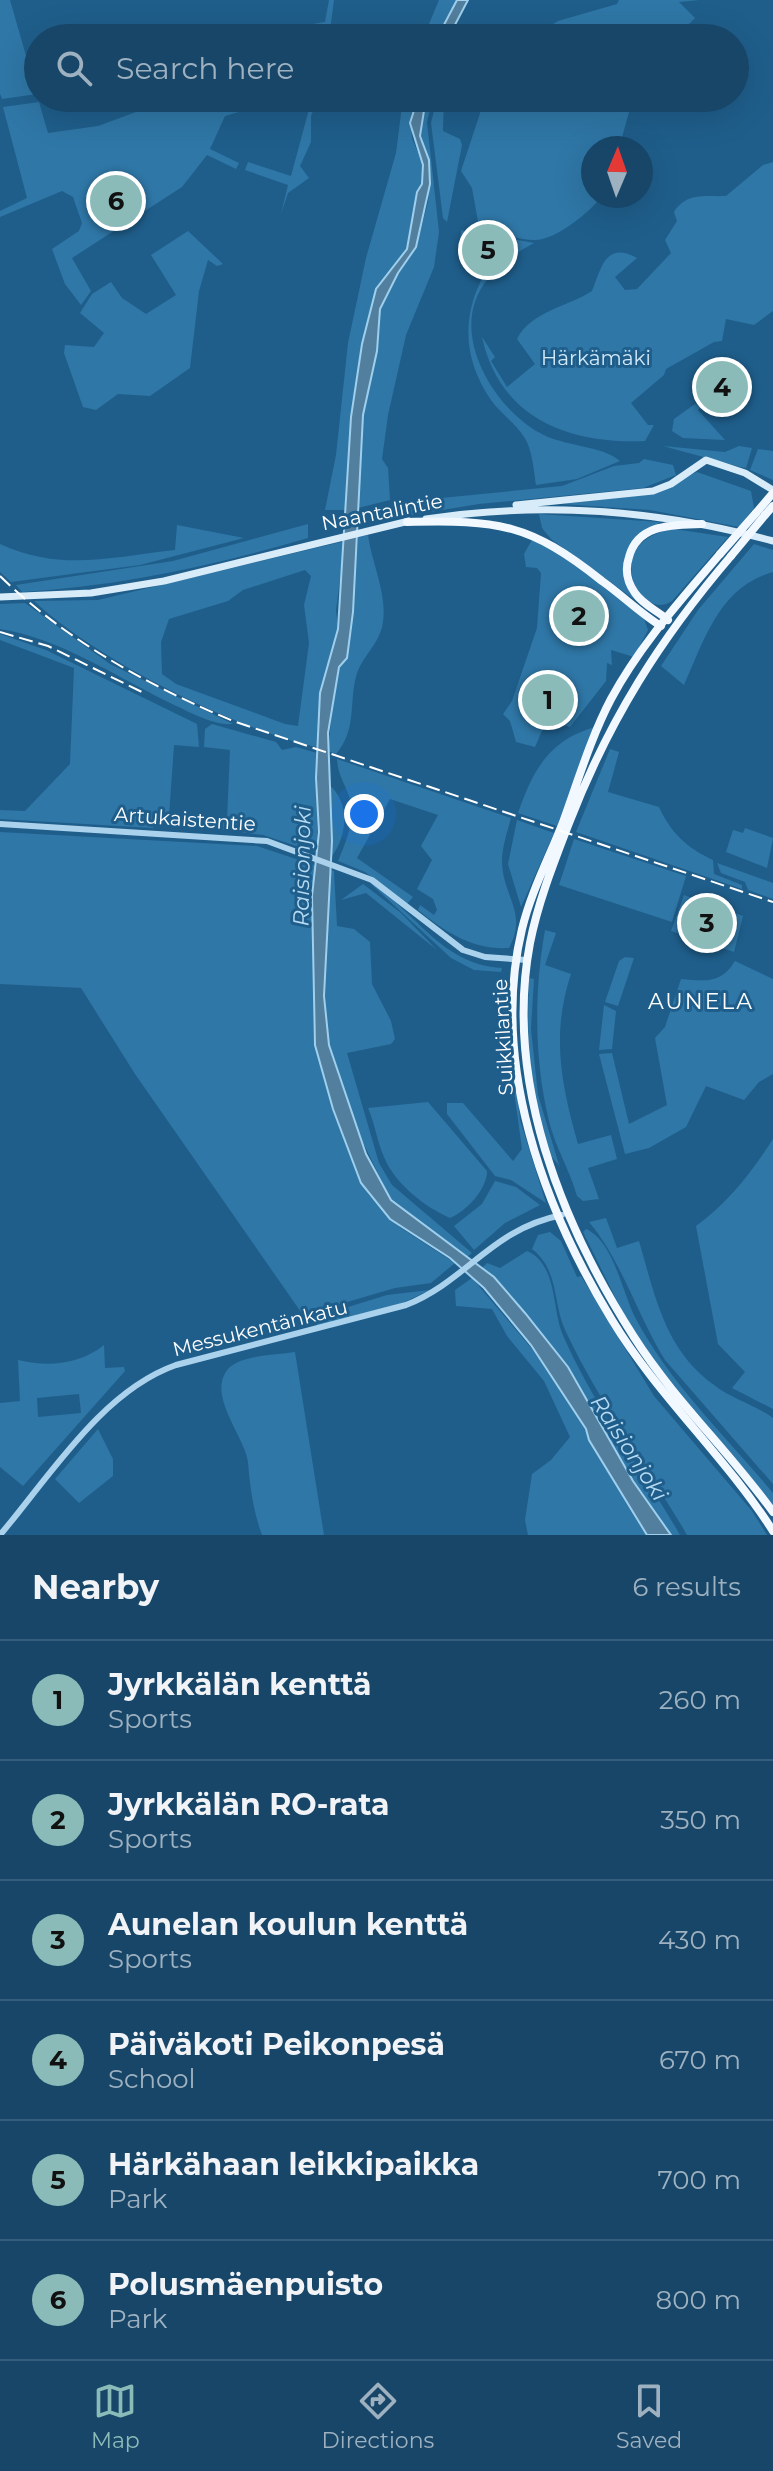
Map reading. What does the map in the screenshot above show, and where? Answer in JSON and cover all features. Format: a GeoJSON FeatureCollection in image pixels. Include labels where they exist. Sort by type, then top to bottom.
{"type":"FeatureCollection","features":[{"type":"Feature","properties":{"kind":"main road"},"geometry":{"type":"LineString","coordinates":[[474,512],[653,491],[671,484],[706,460],[741,472],[773,491]]}},
{"type":"Feature","properties":{"kind":"main road","name":"Suikkilantie"},"geometry":{"type":"LineString","coordinates":[[773,491],[731,556],[674,627],[629,695],[595,757],[540,902],[527,960],[524,1020],[532,1098],[547,1161],[606,1290],[639,1345],[773,1512]]}},
{"type":"Feature","properties":{"kind":"main road","name":"Suikkilantie"},"geometry":{"type":"LineString","coordinates":[[773,506],[760,514],[720,554],[666,618],[606,709],[533,894],[516,959],[514,1021],[523,1111],[537,1164],[596,1294],[643,1370],[773,1531]]}},
{"type":"Feature","properties":{"kind":"main road","name":"Naantalintie"},"geometry":{"type":"LineString","coordinates":[[0,597],[91,593],[164,581],[377,527],[474,512],[587,510],[702,524],[773,541]]}},
{"type":"Feature","properties":{"kind":"main road"},"geometry":{"type":"LineString","coordinates":[[407,522],[488,522],[531,533],[567,554],[660,626],[674,627]]}},
{"type":"Feature","properties":{"kind":"main road"},"geometry":{"type":"LineString","coordinates":[[674,627],[641,601],[632,589],[627,571],[630,554],[639,539],[651,530],[702,524]]}},
{"type":"Feature","properties":{"kind":"street","name":"Artukaistentie"},"geometry":{"type":"LineString","coordinates":[[0,824],[241,836],[343,867],[385,889],[457,947],[485,957],[527,960]]}},
{"type":"Feature","properties":{"kind":"street","name":"Messukentänkatu"},"geometry":{"type":"LineString","coordinates":[[0,1535],[105,1410],[145,1379],[176,1365],[391,1311],[428,1295],[516,1229],[570,1213]]}},
{"type":"Feature","properties":{"kind":"green space"},"geometry":{"type":"Polygon","coordinates":[[[0,0],[10,0],[24,49],[24,96],[2,99],[0,0]]]}},
{"type":"Feature","properties":{"kind":"green space"},"geometry":{"type":"Polygon","coordinates":[[[329,0],[334,0],[331,24],[313,24],[325,22],[329,0]]]}},
{"type":"Feature","properties":{"kind":"green space"},"geometry":{"type":"Polygon","coordinates":[[[439,0],[457,0],[444,24],[429,24],[439,0]]]}},
{"type":"Feature","properties":{"kind":"green space"},"geometry":{"type":"Polygon","coordinates":[[[619,0],[699,0],[679,2],[695,18],[689,24],[553,24],[617,4],[619,0]]]}},
{"type":"Feature","properties":{"kind":"green space"},"geometry":{"type":"Polygon","coordinates":[[[24,104],[24,112],[42,112],[48,133],[98,126],[136,112],[239,112],[225,116],[210,149],[239,163],[236,169],[207,155],[182,187],[72,258],[91,291],[81,305],[65,284],[52,249],[79,231],[82,223],[73,197],[62,191],[0,217],[0,211],[27,198],[3,107],[24,104]]]}},
{"type":"Feature","properties":{"kind":"green space"},"geometry":{"type":"Polygon","coordinates":[[[308,112],[313,112],[311,142],[300,166],[309,178],[288,193],[281,214],[288,185],[245,170],[248,162],[291,176],[308,112]]]}},
{"type":"Feature","properties":{"kind":"green space"},"geometry":{"type":"Polygon","coordinates":[[[401,112],[413,112],[412,138],[423,165],[422,184],[417,192],[407,249],[376,289],[362,344],[351,417],[347,510],[325,510],[336,455],[348,343],[366,258],[396,153],[401,112]]]}},
{"type":"Feature","properties":{"kind":"green space"},"geometry":{"type":"Polygon","coordinates":[[[424,112],[430,112],[427,122],[439,232],[434,267],[406,335],[388,415],[382,459],[388,468],[390,500],[358,508],[363,415],[380,327],[380,309],[398,273],[416,247],[428,202],[430,170],[420,136],[424,112]]]}},
{"type":"Feature","properties":{"kind":"green space"},"geometry":{"type":"Polygon","coordinates":[[[434,112],[444,112],[443,131],[460,139],[462,145],[447,222],[443,218],[431,123],[434,112]]]}},
{"type":"Feature","properties":{"kind":"green space"},"geometry":{"type":"Polygon","coordinates":[[[480,112],[629,112],[622,136],[581,136],[581,208],[591,208],[553,235],[535,240],[479,227],[472,188],[461,171],[480,112]]]}},
{"type":"Feature","properties":{"kind":"green space","name":"Härkämäki"},"geometry":{"type":"Polygon","coordinates":[[[773,162],[773,311],[754,325],[726,319],[722,341],[714,342],[666,369],[664,375],[631,403],[648,425],[654,425],[645,441],[590,438],[542,421],[521,407],[504,388],[491,365],[482,337],[495,357],[491,361],[507,387],[535,364],[517,339],[531,322],[592,291],[611,255],[626,253],[637,258],[615,277],[625,290],[637,289],[671,253],[665,240],[677,221],[674,212],[679,206],[690,198],[726,196],[763,165],[773,162]]]}},
{"type":"Feature","properties":{"kind":"green space"},"geometry":{"type":"Polygon","coordinates":[[[461,230],[534,243],[499,267],[485,283],[475,302],[471,320],[472,339],[477,358],[496,393],[523,422],[538,432],[559,441],[603,452],[620,461],[577,479],[536,485],[527,442],[491,400],[475,370],[469,324],[471,308],[483,277],[460,252],[461,230]]]}},
{"type":"Feature","properties":{"kind":"green space"},"geometry":{"type":"Polygon","coordinates":[[[188,231],[223,264],[217,266],[208,260],[199,291],[190,368],[150,396],[118,394],[96,410],[83,407],[64,353],[65,345],[94,347],[104,333],[80,313],[92,294],[111,282],[122,298],[146,314],[176,295],[151,255],[188,231]]]}},
{"type":"Feature","properties":{"kind":"green space"},"geometry":{"type":"Polygon","coordinates":[[[695,404],[701,407],[698,410],[725,440],[683,438],[672,431],[674,419],[695,404]]]}},
{"type":"Feature","properties":{"kind":"green space"},"geometry":{"type":"Polygon","coordinates":[[[663,446],[725,452],[739,446],[752,448],[746,468],[663,446]]]}},
{"type":"Feature","properties":{"kind":"green space"},"geometry":{"type":"Polygon","coordinates":[[[758,449],[773,451],[773,480],[750,470],[758,449]]]}},
{"type":"Feature","properties":{"kind":"green space"},"geometry":{"type":"Polygon","coordinates":[[[644,459],[673,465],[676,475],[643,488],[479,504],[375,521],[372,509],[431,499],[562,486],[614,466],[639,463],[644,459]]]}},
{"type":"Feature","properties":{"kind":"green space"},"geometry":{"type":"Polygon","coordinates":[[[697,472],[751,491],[754,508],[739,527],[650,510],[562,504],[643,495],[697,472]]]}},
{"type":"Feature","properties":{"kind":"green space"},"geometry":{"type":"Polygon","coordinates":[[[539,514],[660,522],[634,549],[626,568],[630,590],[638,602],[551,539],[542,528],[539,514]]]}},
{"type":"Feature","properties":{"kind":"green space"},"geometry":{"type":"Polygon","coordinates":[[[308,524],[308,538],[166,573],[95,585],[22,592],[16,585],[173,561],[308,524]]]}},
{"type":"Feature","properties":{"kind":"green space"},"geometry":{"type":"Polygon","coordinates":[[[177,525],[244,538],[140,565],[11,582],[0,572],[0,544],[44,558],[107,559],[175,550],[177,525]]]}},
{"type":"Feature","properties":{"kind":"green space"},"geometry":{"type":"Polygon","coordinates":[[[674,529],[728,537],[672,601],[660,605],[648,601],[638,591],[632,578],[632,563],[637,548],[651,536],[674,529]]]}},
{"type":"Feature","properties":{"kind":"green space"},"geometry":{"type":"Polygon","coordinates":[[[368,535],[382,593],[384,616],[377,640],[358,670],[350,726],[336,754],[328,751],[335,681],[352,614],[358,537],[368,535]]]}},
{"type":"Feature","properties":{"kind":"green space"},"geometry":{"type":"Polygon","coordinates":[[[533,538],[574,562],[644,619],[648,630],[634,657],[611,650],[612,665],[607,663],[606,681],[570,727],[547,719],[535,747],[516,742],[510,721],[503,714],[512,701],[537,628],[541,573],[537,568],[526,567],[524,554],[533,538]]]}},
{"type":"Feature","properties":{"kind":"green space"},"geometry":{"type":"Polygon","coordinates":[[[345,541],[336,610],[338,629],[317,747],[246,725],[168,689],[93,646],[34,601],[98,600],[345,541]],[[305,570],[243,590],[228,601],[169,619],[161,642],[162,674],[176,684],[298,726],[309,643],[304,605],[311,576],[305,570]]]}},
{"type":"Feature","properties":{"kind":"green space"},"geometry":{"type":"Polygon","coordinates":[[[754,544],[773,550],[773,572],[755,579],[727,602],[707,633],[684,685],[661,666],[698,610],[754,544]]]}},
{"type":"Feature","properties":{"kind":"green space"},"geometry":{"type":"Polygon","coordinates":[[[25,603],[110,664],[233,724],[198,716],[43,640],[0,629],[0,604],[25,603]]]}},
{"type":"Feature","properties":{"kind":"green space"},"geometry":{"type":"Polygon","coordinates":[[[0,634],[46,650],[197,724],[199,747],[174,745],[169,817],[173,818],[172,825],[155,824],[153,828],[0,819],[0,810],[25,811],[70,764],[74,668],[0,640],[0,634]]]}},
{"type":"Feature","properties":{"kind":"green space"},"geometry":{"type":"Polygon","coordinates":[[[212,724],[276,742],[282,750],[296,747],[317,753],[318,853],[263,835],[223,830],[223,820],[227,820],[230,750],[204,747],[205,729],[212,724]]]}},
{"type":"Feature","properties":{"kind":"green space"},"geometry":{"type":"Polygon","coordinates":[[[595,727],[557,826],[518,813],[530,783],[545,759],[566,740],[595,727]]]}},
{"type":"Feature","properties":{"kind":"green space"},"geometry":{"type":"Polygon","coordinates":[[[610,749],[619,752],[608,792],[659,807],[681,839],[713,860],[714,874],[742,885],[742,889],[576,832],[610,749]]]}},
{"type":"Feature","properties":{"kind":"green space"},"geometry":{"type":"Polygon","coordinates":[[[337,759],[511,818],[502,862],[516,925],[509,948],[472,943],[439,926],[418,910],[420,905],[434,915],[437,910],[433,899],[417,889],[432,860],[421,846],[438,815],[390,799],[357,858],[413,897],[407,904],[365,872],[338,861],[350,829],[352,812],[337,759]]]}},
{"type":"Feature","properties":{"kind":"green space"},"geometry":{"type":"Polygon","coordinates":[[[328,784],[340,799],[344,818],[341,838],[332,856],[328,784]]]}},
{"type":"Feature","properties":{"kind":"green space"},"geometry":{"type":"Polygon","coordinates":[[[517,820],[554,833],[521,907],[508,864],[517,820]]]}},
{"type":"Feature","properties":{"kind":"green space"},"geometry":{"type":"Polygon","coordinates":[[[745,828],[773,838],[767,868],[726,852],[733,830],[743,833],[745,828]]]}},
{"type":"Feature","properties":{"kind":"green space"},"geometry":{"type":"Polygon","coordinates":[[[0,832],[257,846],[317,866],[312,896],[315,1044],[333,1109],[361,1183],[369,1195],[401,1228],[455,1263],[431,1283],[395,1288],[303,1315],[135,1074],[81,988],[0,984],[0,832]]]}},
{"type":"Feature","properties":{"kind":"green space"},"geometry":{"type":"Polygon","coordinates":[[[574,839],[686,876],[672,922],[559,885],[574,839]]]}},
{"type":"Feature","properties":{"kind":"green space"},"geometry":{"type":"Polygon","coordinates":[[[717,863],[773,883],[773,899],[748,890],[745,882],[721,873],[717,863]]]}},
{"type":"Feature","properties":{"kind":"green space"},"geometry":{"type":"Polygon","coordinates":[[[330,870],[334,871],[337,926],[354,929],[370,942],[372,984],[391,1021],[395,1039],[391,1044],[347,1053],[379,1163],[392,1185],[472,1253],[467,1257],[391,1200],[355,1126],[329,1045],[324,996],[330,870]]]}},
{"type":"Feature","properties":{"kind":"green space"},"geometry":{"type":"Polygon","coordinates":[[[369,882],[445,947],[480,964],[502,968],[501,972],[474,970],[451,958],[369,882]]]}},
{"type":"Feature","properties":{"kind":"green space"},"geometry":{"type":"Polygon","coordinates":[[[363,884],[401,913],[437,950],[366,893],[341,900],[363,884]]]}},
{"type":"Feature","properties":{"kind":"green space"},"geometry":{"type":"Polygon","coordinates":[[[684,895],[743,916],[734,952],[671,931],[684,895]]]}},
{"type":"Feature","properties":{"kind":"green space"},"geometry":{"type":"Polygon","coordinates":[[[545,930],[556,933],[545,965],[571,974],[561,1017],[560,1038],[563,1080],[578,1144],[611,1135],[617,1159],[588,1168],[599,1199],[583,1201],[577,1196],[552,1131],[544,1098],[537,1026],[545,930]]]}},
{"type":"Feature","properties":{"kind":"green space"},"geometry":{"type":"Polygon","coordinates":[[[625,957],[634,958],[618,1006],[605,1002],[619,961],[625,957]]]}},
{"type":"Feature","properties":{"kind":"green space"},"geometry":{"type":"Polygon","coordinates":[[[735,961],[773,979],[773,1074],[759,1082],[744,1100],[706,1086],[686,1127],[649,1148],[625,1154],[599,1054],[612,1053],[629,1124],[667,1105],[655,1038],[665,1027],[681,979],[718,977],[735,961]]]}},
{"type":"Feature","properties":{"kind":"green space"},"geometry":{"type":"Polygon","coordinates":[[[529,978],[534,979],[531,1029],[538,1095],[560,1168],[547,1150],[535,1110],[529,1043],[529,978]]]}},
{"type":"Feature","properties":{"kind":"green space"},"geometry":{"type":"Polygon","coordinates":[[[604,1005],[616,1011],[612,1049],[599,1050],[604,1005]]]}},
{"type":"Feature","properties":{"kind":"green space"},"geometry":{"type":"Polygon","coordinates":[[[503,1011],[508,1011],[511,1025],[520,1120],[546,1203],[511,1180],[495,1176],[447,1114],[447,1103],[463,1103],[513,1161],[522,1149],[503,1011]]]}},
{"type":"Feature","properties":{"kind":"green space"},"geometry":{"type":"Polygon","coordinates":[[[428,1102],[487,1171],[484,1185],[475,1199],[450,1218],[421,1201],[395,1176],[384,1157],[368,1108],[428,1102]]]}},
{"type":"Feature","properties":{"kind":"green space"},"geometry":{"type":"Polygon","coordinates":[[[773,1139],[773,1409],[732,1388],[745,1372],[718,1344],[696,1226],[739,1186],[773,1139]]]}},
{"type":"Feature","properties":{"kind":"green space"},"geometry":{"type":"Polygon","coordinates":[[[495,1181],[516,1187],[540,1205],[505,1223],[474,1250],[454,1226],[482,1204],[495,1181]]]}},
{"type":"Feature","properties":{"kind":"green space"},"geometry":{"type":"Polygon","coordinates":[[[606,1218],[617,1248],[639,1241],[664,1320],[673,1339],[697,1371],[721,1390],[773,1418],[773,1484],[665,1360],[611,1254],[589,1222],[606,1218]]]}},
{"type":"Feature","properties":{"kind":"green space"},"geometry":{"type":"Polygon","coordinates":[[[586,1229],[604,1244],[636,1319],[650,1343],[682,1388],[773,1493],[773,1507],[654,1361],[623,1313],[583,1232],[586,1229]]]}},
{"type":"Feature","properties":{"kind":"green space"},"geometry":{"type":"Polygon","coordinates":[[[550,1232],[561,1241],[577,1277],[581,1276],[654,1396],[752,1511],[767,1535],[687,1535],[609,1410],[566,1332],[547,1267],[532,1249],[538,1235],[550,1232]]]}},
{"type":"Feature","properties":{"kind":"green space"},"geometry":{"type":"Polygon","coordinates":[[[527,1251],[537,1257],[549,1276],[559,1323],[574,1360],[680,1535],[671,1535],[633,1481],[568,1367],[494,1277],[482,1268],[487,1263],[500,1268],[527,1251]]]}},
{"type":"Feature","properties":{"kind":"green space"},"geometry":{"type":"Polygon","coordinates":[[[472,1278],[550,1370],[647,1535],[528,1535],[525,1520],[532,1474],[551,1460],[570,1437],[544,1381],[507,1336],[492,1309],[456,1306],[455,1290],[472,1278]]]}},
{"type":"Feature","properties":{"kind":"green space"},"geometry":{"type":"Polygon","coordinates":[[[430,1290],[394,1307],[317,1327],[316,1317],[387,1295],[430,1290]]]}},
{"type":"Feature","properties":{"kind":"green space"},"geometry":{"type":"Polygon","coordinates":[[[104,1345],[105,1368],[124,1367],[125,1371],[23,1486],[0,1467],[0,1403],[20,1401],[18,1360],[63,1363],[104,1345]],[[79,1394],[37,1398],[38,1417],[81,1413],[79,1394]]]}},
{"type":"Feature","properties":{"kind":"green space"},"geometry":{"type":"Polygon","coordinates":[[[295,1352],[324,1535],[262,1535],[254,1508],[248,1462],[221,1390],[223,1378],[229,1368],[242,1360],[295,1352]]]}},
{"type":"Feature","properties":{"kind":"green space"},"geometry":{"type":"Polygon","coordinates":[[[98,1429],[113,1459],[113,1476],[79,1503],[55,1479],[98,1429]]]}},
{"type":"Feature","properties":{"kind":"shaded area"},"geometry":{"type":"Polygon","coordinates":[[[457,0],[468,0],[455,24],[444,24],[457,0]]]}},
{"type":"Feature","properties":{"kind":"shaded area"},"geometry":{"type":"Polygon","coordinates":[[[414,112],[424,112],[420,136],[429,160],[430,184],[416,247],[398,273],[380,309],[377,351],[363,415],[353,612],[347,658],[339,667],[328,733],[332,841],[324,996],[329,1045],[366,1154],[391,1200],[494,1277],[525,1313],[568,1367],[633,1481],[671,1535],[647,1535],[589,1440],[586,1429],[531,1345],[484,1288],[450,1258],[390,1219],[361,1183],[333,1109],[315,1045],[312,896],[319,832],[316,778],[320,693],[338,629],[351,417],[362,344],[376,289],[407,249],[417,192],[422,184],[423,165],[410,123],[414,112]]]}},
{"type":"Feature","properties":{"kind":"railway"},"geometry":{"type":"LineString","coordinates":[[0,576],[80,641],[139,676],[233,721],[773,902]]}},
{"type":"Feature","properties":{"kind":"railway"},"geometry":{"type":"LineString","coordinates":[[0,632],[48,646],[146,694]]}},
{"type":"Feature","properties":{"kind":"place","name":"Polusmäenpuisto"},"geometry":{"type":"Point","coordinates":[116,201]}},
{"type":"Feature","properties":{"kind":"place","name":"Härkähaan leikkipaikka"},"geometry":{"type":"Point","coordinates":[488,250]}},
{"type":"Feature","properties":{"kind":"place","name":"Päiväkoti Peikonpesä"},"geometry":{"type":"Point","coordinates":[722,387]}},
{"type":"Feature","properties":{"kind":"place","name":"Jyrkkälän RO-rata"},"geometry":{"type":"Point","coordinates":[579,616]}},
{"type":"Feature","properties":{"kind":"place","name":"Jyrkkälän kenttä"},"geometry":{"type":"Point","coordinates":[548,700]}},
{"type":"Feature","properties":{"kind":"place","name":"Aunelan koulun kenttä"},"geometry":{"type":"Point","coordinates":[707,923]}},
{"type":"Feature","properties":{"kind":"district","name":"AUNELA"},"geometry":{"type":"Point","coordinates":[701,1001]}},
{"type":"Feature","properties":{"kind":"water label","name":"Raisionjoki"},"geometry":{"type":"Point","coordinates":[302,866]}},
{"type":"Feature","properties":{"kind":"water label","name":"Raisionjoki"},"geometry":{"type":"Point","coordinates":[629,1448]}}]}
